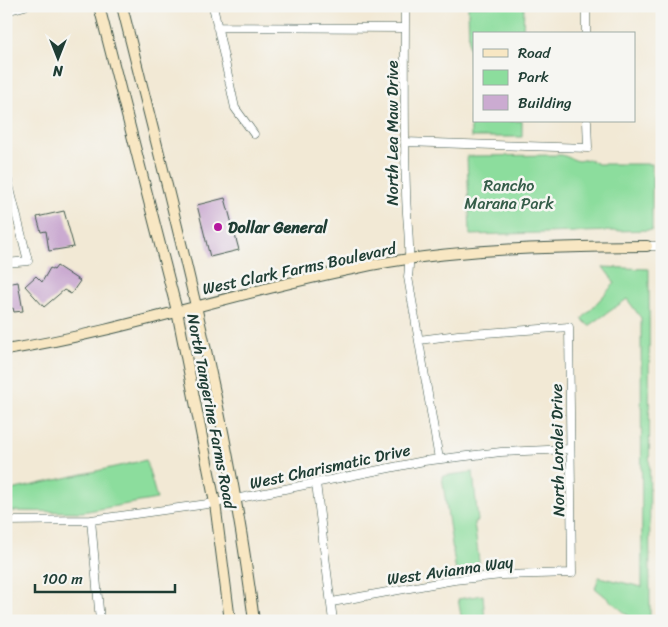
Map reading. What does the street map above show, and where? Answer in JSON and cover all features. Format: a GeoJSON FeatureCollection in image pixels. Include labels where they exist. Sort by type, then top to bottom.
{"type":"FeatureCollection","features":[{"type":"Feature","properties":{"kind":"street"},"geometry":{"type":"LineString","coordinates":[[6,11],[25,6]]}},
{"type":"Feature","properties":{"kind":"street","name":"North Tangerine Farms Road"},"geometry":{"type":"LineString","coordinates":[[99,6],[178,311],[215,503],[230,621]]}},
{"type":"Feature","properties":{"kind":"street","name":"North Tangerine Farms Road"},"geometry":{"type":"LineString","coordinates":[[122,6],[197,306],[236,499],[254,621]]}},
{"type":"Feature","properties":{"kind":"street"},"geometry":{"type":"LineString","coordinates":[[213,6],[235,108],[254,134]]}},
{"type":"Feature","properties":{"kind":"street","name":"North Lea Maw Drive"},"geometry":{"type":"LineString","coordinates":[[406,6],[406,227],[410,259],[408,277],[440,459]]}},
{"type":"Feature","properties":{"kind":"street"},"geometry":{"type":"LineString","coordinates":[[586,6],[586,32]]}},
{"type":"Feature","properties":{"kind":"street"},"geometry":{"type":"LineString","coordinates":[[217,27],[405,28]]}},
{"type":"Feature","properties":{"kind":"street"},"geometry":{"type":"LineString","coordinates":[[405,142],[588,148],[587,122]]}},
{"type":"Feature","properties":{"kind":"street"},"geometry":{"type":"LineString","coordinates":[[6,173],[28,261],[6,263]]}},
{"type":"Feature","properties":{"kind":"street","name":"West Clark Farms Boulevard"},"geometry":{"type":"LineString","coordinates":[[6,350],[63,340],[358,267],[410,259],[522,248],[662,246]]}},
{"type":"Feature","properties":{"kind":"street","name":"North Loralei Drive"},"geometry":{"type":"LineString","coordinates":[[419,340],[458,335],[569,327],[572,573]]}},
{"type":"Feature","properties":{"kind":"street","name":"West Charismatic Drive"},"geometry":{"type":"LineString","coordinates":[[6,521],[91,520],[215,503],[440,459],[501,452],[570,449]]}},
{"type":"Feature","properties":{"kind":"street"},"geometry":{"type":"LineString","coordinates":[[316,483],[333,621]]}},
{"type":"Feature","properties":{"kind":"street"},"geometry":{"type":"LineString","coordinates":[[91,520],[100,621]]}},
{"type":"Feature","properties":{"kind":"street","name":"West Avianna Way"},"geometry":{"type":"LineString","coordinates":[[332,602],[454,580],[502,575],[572,573]]}},
{"type":"Feature","properties":{"kind":"green space","name":"Rancho Marana Park"},"geometry":{"type":"Polygon","coordinates":[[[468,6],[524,6],[523,32],[473,32],[473,122],[522,122],[522,137],[471,137],[468,6]]]}},
{"type":"Feature","properties":{"kind":"green space","name":"Rancho Marana Park"},"geometry":{"type":"Polygon","coordinates":[[[562,155],[578,161],[588,159],[598,164],[652,164],[652,230],[470,235],[467,156],[562,155]]]}},
{"type":"Feature","properties":{"kind":"green space"},"geometry":{"type":"Polygon","coordinates":[[[603,267],[649,269],[650,621],[628,621],[630,617],[595,588],[599,577],[642,587],[641,318],[627,299],[589,326],[582,319],[615,283],[603,267]]]}},
{"type":"Feature","properties":{"kind":"green space"},"geometry":{"type":"Polygon","coordinates":[[[146,460],[157,499],[82,512],[6,511],[6,502],[13,501],[11,490],[146,460]]]}},
{"type":"Feature","properties":{"kind":"green space"},"geometry":{"type":"Polygon","coordinates":[[[473,472],[478,521],[474,522],[480,569],[456,572],[442,476],[473,472]]]}},
{"type":"Feature","properties":{"kind":"green space"},"geometry":{"type":"Polygon","coordinates":[[[483,595],[485,621],[462,621],[458,599],[483,595]]]}},
{"type":"Feature","properties":{"kind":"building","name":"Dollar General"},"geometry":{"type":"Polygon","coordinates":[[[225,198],[239,250],[210,257],[197,205],[225,198]]]}},
{"type":"Feature","properties":{"kind":"building"},"geometry":{"type":"Polygon","coordinates":[[[64,211],[74,247],[49,251],[46,231],[41,232],[37,217],[64,211]]]}},
{"type":"Feature","properties":{"kind":"building"},"geometry":{"type":"Polygon","coordinates":[[[57,266],[80,281],[71,294],[64,290],[44,307],[25,286],[36,276],[42,282],[50,268],[54,270],[57,266]]]}},
{"type":"Feature","properties":{"kind":"building"},"geometry":{"type":"Polygon","coordinates":[[[18,282],[23,311],[14,312],[13,308],[9,309],[6,284],[18,282]]]}},
{"type":"Feature","properties":{"kind":"place","name":"Dollar General"},"geometry":{"type":"Point","coordinates":[218,227]}}]}
